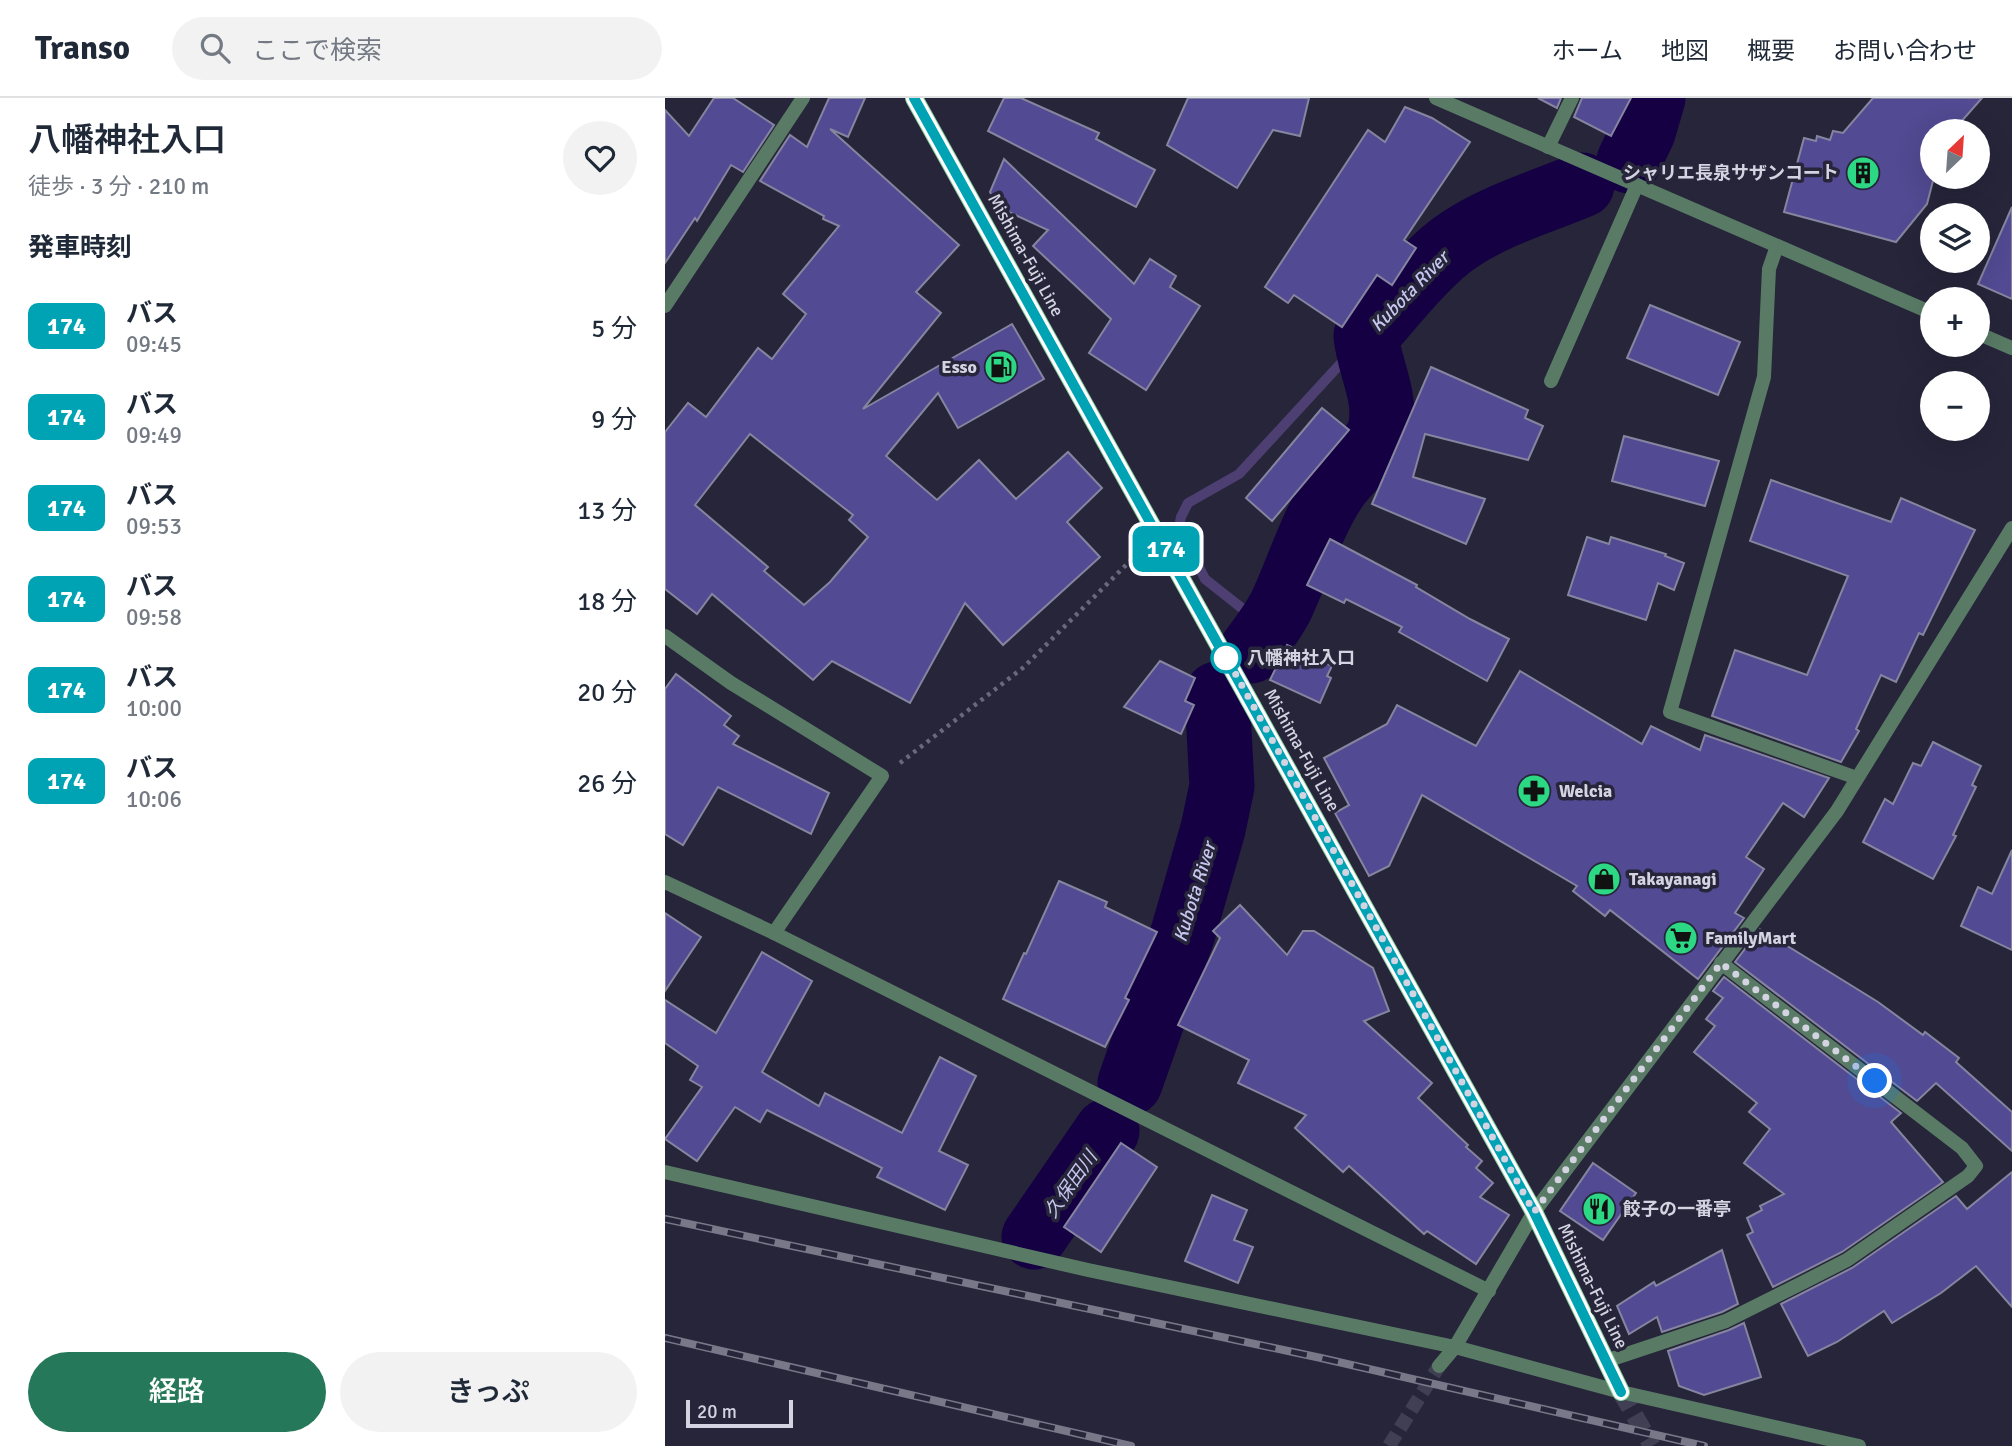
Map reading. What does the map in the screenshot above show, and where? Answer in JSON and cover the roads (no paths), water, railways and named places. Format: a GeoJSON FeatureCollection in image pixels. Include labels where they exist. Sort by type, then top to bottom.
{"type":"FeatureCollection","features":[{"type":"Feature","properties":{"kind":"main road","name":"Mishima-Fuji Line"},"geometry":{"type":"LineString","coordinates":[[914,98],[1534,1212],[1621,1392]]}},
{"type":"Feature","properties":{"kind":"street"},"geometry":{"type":"LineString","coordinates":[[665,306],[803,98]]}},
{"type":"Feature","properties":{"kind":"street"},"geometry":{"type":"LineString","coordinates":[[1436,98],[1920,308]]}},
{"type":"Feature","properties":{"kind":"street"},"geometry":{"type":"LineString","coordinates":[[1548,147],[1572,98]]}},
{"type":"Feature","properties":{"kind":"street"},"geometry":{"type":"LineString","coordinates":[[1551,381],[1637,185]]}},
{"type":"Feature","properties":{"kind":"street"},"geometry":{"type":"LineString","coordinates":[[1777,246],[1769,269],[1764,377],[1670,712],[1857,778]]}},
{"type":"Feature","properties":{"kind":"street"},"geometry":{"type":"LineString","coordinates":[[1990,339],[2012,348]]}},
{"type":"Feature","properties":{"kind":"street"},"geometry":{"type":"LineString","coordinates":[[1440,1366],[1455,1347],[1534,1212],[1837,811],[2012,527]]}},
{"type":"Feature","properties":{"kind":"street"},"geometry":{"type":"LineString","coordinates":[[665,636],[731,683],[883,776],[774,933]]}},
{"type":"Feature","properties":{"kind":"street"},"geometry":{"type":"LineString","coordinates":[[665,882],[774,933],[1489,1291]]}},
{"type":"Feature","properties":{"kind":"street"},"geometry":{"type":"LineString","coordinates":[[1606,1362],[1726,1321],[1847,1260],[1968,1175],[1976,1166],[1962,1148],[1721,963]]}},
{"type":"Feature","properties":{"kind":"street"},"geometry":{"type":"LineString","coordinates":[[665,1172],[1087,1270],[1455,1347],[1621,1392],[1859,1446]]}},
{"type":"Feature","properties":{"kind":"waterway","name":"Kubota River"},"geometry":{"type":"LineString","coordinates":[[1629,161],[1643,132],[1653,98]]}},
{"type":"Feature","properties":{"kind":"waterway","name":"Kubota River"},"geometry":{"type":"LineString","coordinates":[[1251,651],[1281,606],[1327,503],[1379,434],[1381,402],[1366,336],[1423,272],[1459,240],[1503,216],[1582,185]]}},
{"type":"Feature","properties":{"kind":"waterway"},"geometry":{"type":"LineString","coordinates":[[1267,628],[1205,579],[1179,527],[1181,517],[1188,503],[1239,474],[1366,336]]}},
{"type":"Feature","properties":{"kind":"waterway","name":"Kubota River"},"geometry":{"type":"LineString","coordinates":[[1130,1083],[1183,933],[1213,829],[1222,786],[1217,694]]}},
{"type":"Feature","properties":{"kind":"waterway","name":"久保田川"},"geometry":{"type":"LineString","coordinates":[[1034,1237],[1107,1131]]}},
{"type":"Feature","properties":{"kind":"tunnel"},"geometry":{"type":"LineString","coordinates":[[1389,1446],[1439,1366]]}},
{"type":"Feature","properties":{"kind":"tunnel"},"geometry":{"type":"LineString","coordinates":[[1621,1392],[1652,1446]]}},
{"type":"Feature","properties":{"kind":"railway"},"geometry":{"type":"LineString","coordinates":[[665,1219],[1321,1358],[1704,1446]]}},
{"type":"Feature","properties":{"kind":"railway"},"geometry":{"type":"LineString","coordinates":[[665,1338],[1131,1446]]}},
{"type":"Feature","properties":{"kind":"place","name":"シャリエ長泉サザンコート"},"geometry":{"type":"Point","coordinates":[1863,173]}},
{"type":"Feature","properties":{"kind":"place","name":"Esso"},"geometry":{"type":"Point","coordinates":[1001,367]}},
{"type":"Feature","properties":{"kind":"place","name":"八幡神社入口"},"geometry":{"type":"Point","coordinates":[1226,658]}},
{"type":"Feature","properties":{"kind":"place","name":"Welcia"},"geometry":{"type":"Point","coordinates":[1534,791]}},
{"type":"Feature","properties":{"kind":"place","name":"Takayanagi"},"geometry":{"type":"Point","coordinates":[1604,879]}},
{"type":"Feature","properties":{"kind":"place","name":"FamilyMart"},"geometry":{"type":"Point","coordinates":[1681,938]}},
{"type":"Feature","properties":{"kind":"place","name":"餃子の一番亭"},"geometry":{"type":"Point","coordinates":[1599,1209]}}]}
